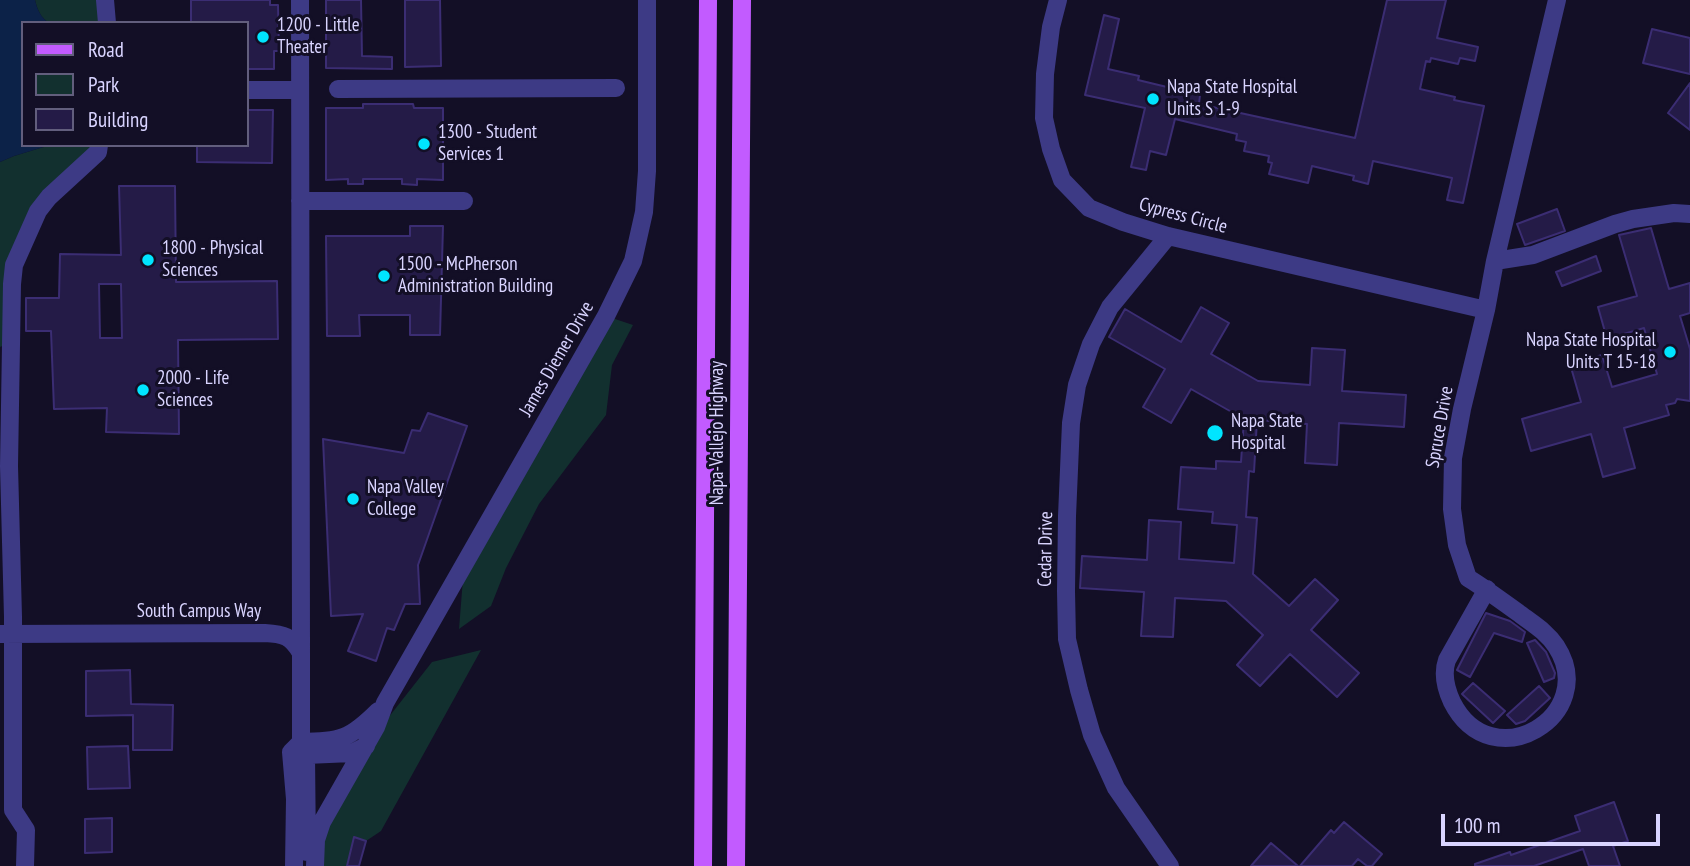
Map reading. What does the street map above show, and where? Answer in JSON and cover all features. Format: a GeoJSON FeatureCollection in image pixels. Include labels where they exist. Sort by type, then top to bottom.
{"type":"FeatureCollection","features":[{"type":"Feature","properties":{"kind":"main road","name":"Napa-Vallejo Highway"},"geometry":{"type":"LineString","coordinates":[[703,866],[708,0]]}},
{"type":"Feature","properties":{"kind":"main road","name":"Napa-Vallejo Highway"},"geometry":{"type":"LineString","coordinates":[[736,866],[742,0]]}},
{"type":"Feature","properties":{"kind":"street"},"geometry":{"type":"LineString","coordinates":[[105,0],[107,21]]}},
{"type":"Feature","properties":{"kind":"street"},"geometry":{"type":"LineString","coordinates":[[294,866],[301,653],[300,0]]}},
{"type":"Feature","properties":{"kind":"street","name":"James Diemer Drive"},"geometry":{"type":"LineString","coordinates":[[315,866],[316,840],[322,822],[366,746],[385,703],[606,316],[633,261],[644,212],[647,182],[647,0]]}},
{"type":"Feature","properties":{"kind":"street","name":"Cypress Circle"},"geometry":{"type":"LineString","coordinates":[[1058,0],[1051,27],[1045,74],[1044,118],[1062,180],[1089,208],[1168,236],[1486,310]]}},
{"type":"Feature","properties":{"kind":"street","name":"Spruce Drive"},"geometry":{"type":"LineString","coordinates":[[1487,589],[1446,665],[1446,686],[1454,705],[1473,726],[1493,737],[1519,737],[1538,730],[1552,717],[1564,696],[1565,669],[1559,652],[1546,634],[1487,589],[1468,578],[1457,545],[1452,509],[1452,458],[1495,261],[1557,0]]}},
{"type":"Feature","properties":{"kind":"street"},"geometry":{"type":"LineString","coordinates":[[338,89],[615,88]]}},
{"type":"Feature","properties":{"kind":"street"},"geometry":{"type":"LineString","coordinates":[[248,90],[300,90]]}},
{"type":"Feature","properties":{"kind":"street"},"geometry":{"type":"LineString","coordinates":[[25,866],[26,830],[13,810],[6,634],[12,284],[14,265],[38,211],[49,197],[97,152],[98,147]]}},
{"type":"Feature","properties":{"kind":"street"},"geometry":{"type":"LineString","coordinates":[[300,201],[464,201]]}},
{"type":"Feature","properties":{"kind":"street"},"geometry":{"type":"LineString","coordinates":[[1495,261],[1533,255],[1633,219],[1674,213],[1690,214]]}},
{"type":"Feature","properties":{"kind":"street","name":"Cedar Drive"},"geometry":{"type":"LineString","coordinates":[[1168,236],[1110,307],[1091,344],[1077,385],[1071,423],[1066,592],[1067,639],[1093,735],[1116,788],[1170,866]]}},
{"type":"Feature","properties":{"kind":"street","name":"South Campus Way"},"geometry":{"type":"LineString","coordinates":[[6,634],[276,633],[294,642],[301,653]]}},
{"type":"Feature","properties":{"kind":"street","name":"James Diemer Drive"},"geometry":{"type":"LineString","coordinates":[[299,750],[344,738],[361,727],[385,703]]}},
{"type":"Feature","properties":{"kind":"street"},"geometry":{"type":"LineString","coordinates":[[299,750],[352,753],[366,746]]}},
{"type":"Feature","properties":{"kind":"street"},"geometry":{"type":"LineString","coordinates":[[299,750],[308,866]]}},
{"type":"Feature","properties":{"kind":"green space"},"geometry":{"type":"Polygon","coordinates":[[[35,0],[105,0],[107,21],[46,21],[35,0]]]}},
{"type":"Feature","properties":{"kind":"green space"},"geometry":{"type":"Polygon","coordinates":[[[43,147],[97,147],[21,247],[11,342],[0,347],[0,162],[43,147]]]}},
{"type":"Feature","properties":{"kind":"green space"},"geometry":{"type":"Polygon","coordinates":[[[606,316],[633,325],[612,365],[606,415],[539,504],[506,568],[491,606],[459,629],[464,566],[606,316]]]}},
{"type":"Feature","properties":{"kind":"green space"},"geometry":{"type":"Polygon","coordinates":[[[481,650],[381,831],[366,841],[354,837],[347,866],[315,866],[316,840],[366,746],[432,662],[481,650]]]}},
{"type":"Feature","properties":{"kind":"water"},"geometry":{"type":"Polygon","coordinates":[[[0,0],[35,0],[46,21],[21,21],[21,147],[43,147],[0,162],[0,0]]]}},
{"type":"Feature","properties":{"kind":"building","name":"1200 - Little Theater"},"geometry":{"type":"Polygon","coordinates":[[[191,0],[270,0],[270,5],[278,5],[279,51],[274,51],[274,69],[248,69],[248,21],[191,21],[191,0]]]}},
{"type":"Feature","properties":{"kind":"building"},"geometry":{"type":"Polygon","coordinates":[[[326,0],[361,0],[362,56],[392,57],[392,69],[326,68],[326,0]]]}},
{"type":"Feature","properties":{"kind":"building"},"geometry":{"type":"Polygon","coordinates":[[[405,0],[440,0],[441,66],[405,67],[405,0]]]}},
{"type":"Feature","properties":{"kind":"building","name":"Napa State Hospital Units S 1-9"},"geometry":{"type":"Polygon","coordinates":[[[1387,0],[1446,0],[1437,38],[1478,47],[1475,61],[1460,58],[1458,64],[1431,58],[1430,62],[1426,61],[1420,89],[1484,106],[1463,203],[1447,200],[1452,178],[1373,161],[1368,184],[1353,180],[1354,176],[1312,166],[1308,183],[1269,174],[1272,163],[1268,162],[1269,156],[1244,151],[1246,142],[1236,140],[1237,134],[1175,119],[1166,155],[1150,151],[1146,170],[1131,167],[1145,108],[1085,95],[1104,15],[1119,19],[1108,69],[1139,76],[1138,80],[1200,95],[1199,104],[1355,138],[1387,0]]]}},
{"type":"Feature","properties":{"kind":"building"},"geometry":{"type":"Polygon","coordinates":[[[1652,29],[1690,38],[1690,74],[1643,63],[1652,29]]]}},
{"type":"Feature","properties":{"kind":"building"},"geometry":{"type":"Polygon","coordinates":[[[1690,83],[1690,130],[1668,113],[1690,83]]]}},
{"type":"Feature","properties":{"kind":"building","name":"1300 - Student Services 1"},"geometry":{"type":"Polygon","coordinates":[[[363,104],[413,104],[414,108],[443,108],[443,180],[417,179],[417,185],[402,184],[402,179],[363,179],[363,184],[348,184],[348,179],[326,180],[326,108],[363,108],[363,104]]]}},
{"type":"Feature","properties":{"kind":"building"},"geometry":{"type":"Polygon","coordinates":[[[248,110],[273,110],[272,163],[197,162],[197,147],[248,147],[248,110]]]}},
{"type":"Feature","properties":{"kind":"building"},"geometry":{"type":"Polygon","coordinates":[[[119,186],[175,186],[176,282],[277,281],[278,339],[178,340],[179,434],[106,432],[107,408],[54,409],[51,331],[26,331],[26,298],[59,298],[60,254],[121,255],[119,186]],[[99,284],[100,338],[122,338],[121,284],[99,284]]]}},
{"type":"Feature","properties":{"kind":"building"},"geometry":{"type":"Polygon","coordinates":[[[1557,209],[1565,231],[1525,245],[1517,224],[1557,209]]]}},
{"type":"Feature","properties":{"kind":"building","name":"1500 - McPherson Administration Building"},"geometry":{"type":"Polygon","coordinates":[[[410,226],[443,226],[440,335],[410,335],[410,315],[359,315],[360,336],[327,336],[326,236],[410,236],[410,226]]]}},
{"type":"Feature","properties":{"kind":"building","name":"Napa State Hospital Units T 15-18"},"geometry":{"type":"Polygon","coordinates":[[[1651,228],[1669,289],[1690,283],[1690,313],[1680,316],[1690,349],[1690,401],[1677,399],[1675,403],[1666,405],[1669,415],[1624,428],[1635,468],[1603,477],[1591,434],[1531,451],[1522,419],[1581,402],[1570,364],[1602,355],[1612,387],[1657,374],[1644,328],[1607,339],[1598,307],[1637,296],[1619,235],[1651,228]]]}},
{"type":"Feature","properties":{"kind":"building"},"geometry":{"type":"Polygon","coordinates":[[[1596,256],[1601,271],[1562,286],[1556,272],[1596,256]]]}},
{"type":"Feature","properties":{"kind":"building"},"geometry":{"type":"Polygon","coordinates":[[[1201,307],[1229,323],[1211,354],[1258,381],[1310,385],[1312,348],[1345,350],[1342,391],[1406,395],[1404,427],[1339,423],[1337,465],[1305,463],[1307,424],[1257,420],[1254,472],[1249,471],[1246,517],[1257,518],[1253,574],[1289,606],[1315,579],[1338,600],[1311,630],[1359,673],[1337,697],[1290,654],[1260,686],[1237,665],[1263,635],[1226,601],[1175,598],[1173,637],[1141,636],[1144,592],[1080,588],[1082,556],[1147,560],[1149,520],[1181,522],[1179,559],[1234,563],[1237,525],[1212,523],[1213,512],[1178,509],[1181,467],[1216,469],[1216,461],[1241,462],[1244,419],[1191,389],[1171,423],[1143,407],[1165,369],[1109,337],[1125,309],[1181,342],[1201,307]]]}},
{"type":"Feature","properties":{"kind":"building"},"geometry":{"type":"Polygon","coordinates":[[[428,413],[467,426],[418,565],[420,604],[405,604],[394,630],[387,628],[376,661],[348,651],[363,614],[331,616],[323,439],[404,453],[412,430],[420,431],[428,413]]]}},
{"type":"Feature","properties":{"kind":"building"},"geometry":{"type":"Polygon","coordinates":[[[1486,613],[1510,621],[1525,632],[1522,642],[1494,633],[1470,677],[1457,670],[1486,613]]]}},
{"type":"Feature","properties":{"kind":"building"},"geometry":{"type":"Polygon","coordinates":[[[1535,640],[1546,652],[1555,673],[1554,678],[1544,682],[1527,643],[1535,640]]]}},
{"type":"Feature","properties":{"kind":"building"},"geometry":{"type":"Polygon","coordinates":[[[130,670],[131,704],[173,705],[172,750],[133,750],[133,715],[86,716],[86,671],[130,670]]]}},
{"type":"Feature","properties":{"kind":"building"},"geometry":{"type":"Polygon","coordinates":[[[1473,683],[1505,711],[1493,723],[1462,694],[1473,683]]]}},
{"type":"Feature","properties":{"kind":"building"},"geometry":{"type":"Polygon","coordinates":[[[1539,686],[1550,698],[1525,721],[1516,724],[1507,715],[1539,686]]]}},
{"type":"Feature","properties":{"kind":"building"},"geometry":{"type":"Polygon","coordinates":[[[128,746],[130,788],[88,789],[87,747],[128,746]]]}},
{"type":"Feature","properties":{"kind":"building"},"geometry":{"type":"Polygon","coordinates":[[[1614,802],[1628,841],[1613,846],[1620,866],[1589,866],[1583,849],[1534,866],[1475,866],[1510,852],[1511,855],[1580,831],[1575,816],[1614,802]]]}},
{"type":"Feature","properties":{"kind":"building"},"geometry":{"type":"Polygon","coordinates":[[[112,818],[112,852],[85,853],[85,819],[112,818]]]}},
{"type":"Feature","properties":{"kind":"building"},"geometry":{"type":"Polygon","coordinates":[[[1344,822],[1382,854],[1372,866],[1367,866],[1358,859],[1352,866],[1300,866],[1331,830],[1334,833],[1344,822]]]}},
{"type":"Feature","properties":{"kind":"building"},"geometry":{"type":"Polygon","coordinates":[[[354,837],[366,841],[359,866],[347,866],[354,837]]]}},
{"type":"Feature","properties":{"kind":"building"},"geometry":{"type":"Polygon","coordinates":[[[1271,843],[1298,866],[1251,866],[1271,843]]]}},
{"type":"Feature","properties":{"kind":"place","name":"1200 - Little Theater"},"geometry":{"type":"Point","coordinates":[263,37]}},
{"type":"Feature","properties":{"kind":"place","name":"Napa State Hospital Units S 1-9"},"geometry":{"type":"Point","coordinates":[1153,99]}},
{"type":"Feature","properties":{"kind":"place","name":"1300 - Student Services 1"},"geometry":{"type":"Point","coordinates":[424,144]}},
{"type":"Feature","properties":{"kind":"place","name":"1800 - Physical Sciences"},"geometry":{"type":"Point","coordinates":[148,260]}},
{"type":"Feature","properties":{"kind":"place","name":"1500 - McPherson Administration Building"},"geometry":{"type":"Point","coordinates":[384,276]}},
{"type":"Feature","properties":{"kind":"place","name":"Napa State Hospital Units T 15-18"},"geometry":{"type":"Point","coordinates":[1670,352]}},
{"type":"Feature","properties":{"kind":"place","name":"2000 - Life Sciences"},"geometry":{"type":"Point","coordinates":[143,390]}},
{"type":"Feature","properties":{"kind":"place","name":"Napa State Hospital"},"geometry":{"type":"Point","coordinates":[1215,433]}},
{"type":"Feature","properties":{"kind":"place","name":"Napa Valley College"},"geometry":{"type":"Point","coordinates":[353,499]}}]}
